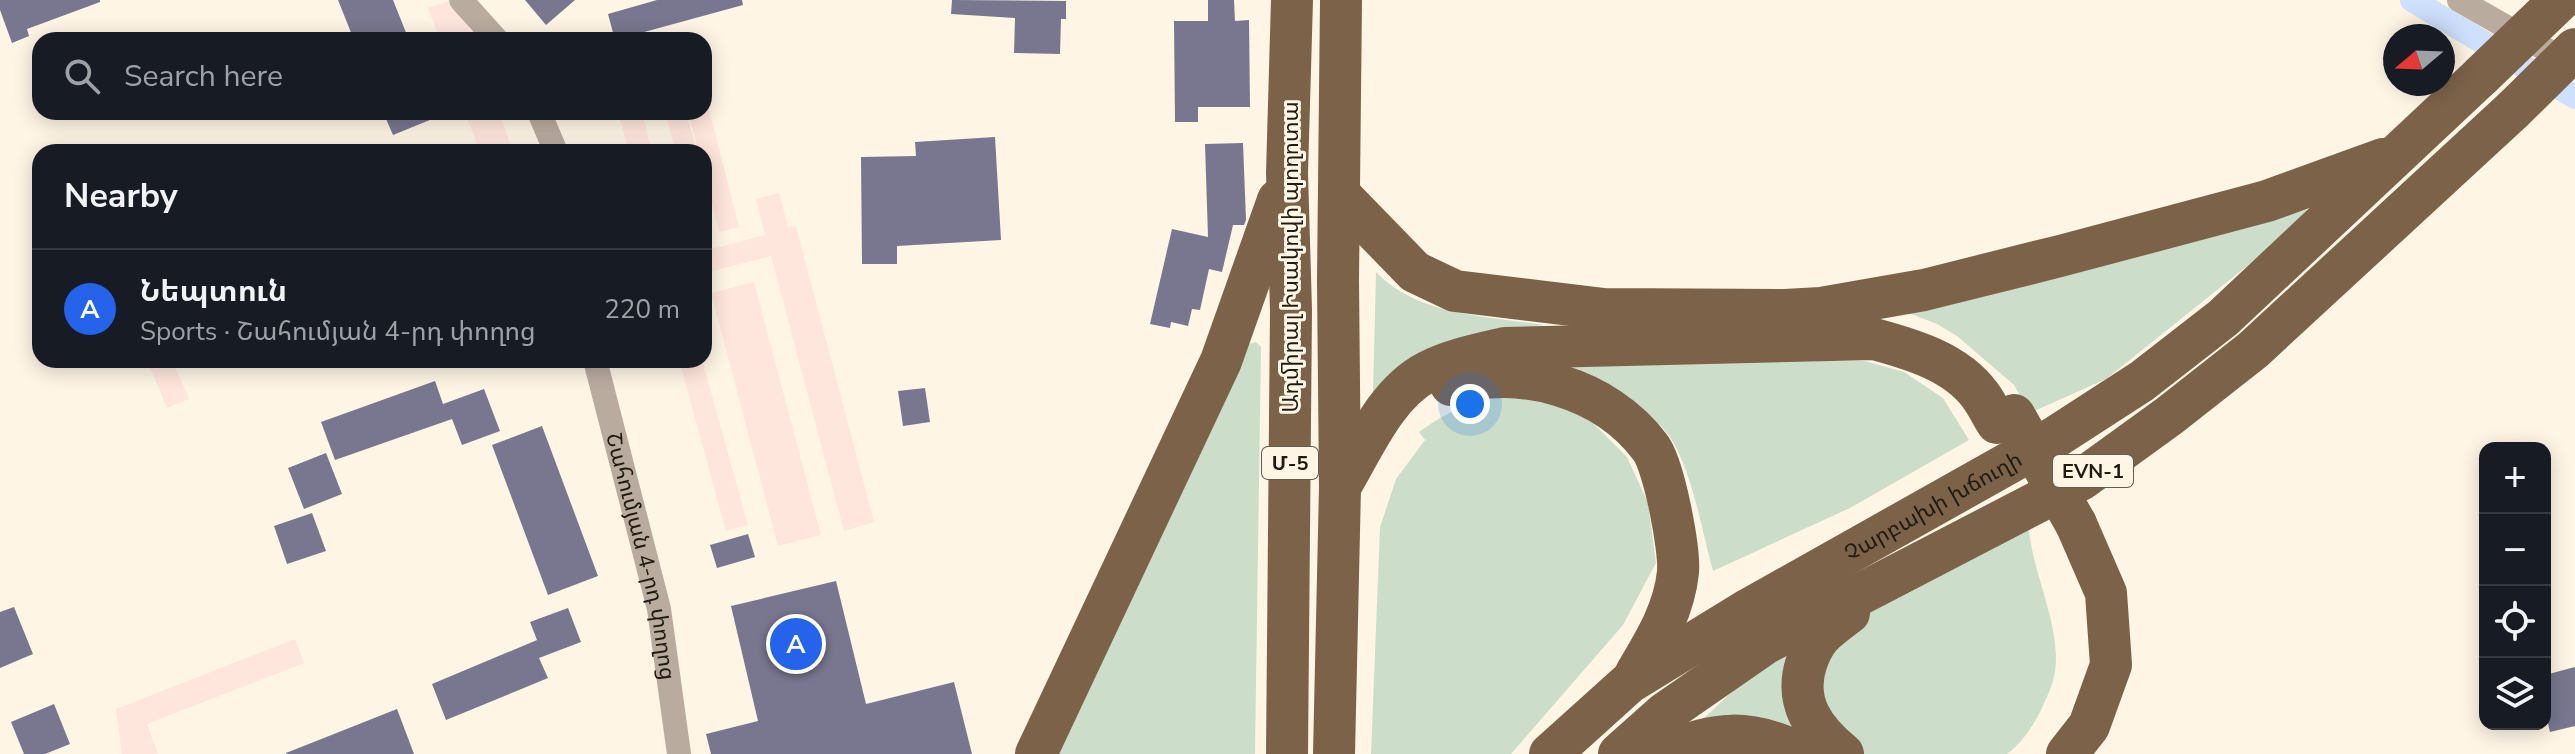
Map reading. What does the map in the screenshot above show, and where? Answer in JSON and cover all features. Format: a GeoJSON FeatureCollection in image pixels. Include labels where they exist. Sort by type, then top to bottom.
{"type":"FeatureCollection","features":[{"type":"Feature","properties":{"kind":"highway","name":"Ադմիրալ Իսակովի պողոտա"},"geometry":{"type":"LineString","coordinates":[[1287,754],[1291,310],[1287,173],[1292,0]]}},
{"type":"Feature","properties":{"kind":"highway","name":"Մ-5"},"geometry":{"type":"LineString","coordinates":[[1334,754],[1340,503],[1341,0]]}},
{"type":"Feature","properties":{"kind":"highway","name":"Չարբախի խճուղի"},"geometry":{"type":"LineString","coordinates":[[1550,754],[1630,682],[1749,609],[2057,436],[2142,381],[2223,318],[2560,0]]}},
{"type":"Feature","properties":{"kind":"highway","name":"Չարբախի խճուղի"},"geometry":{"type":"LineString","coordinates":[[1619,754],[1665,713],[1766,643],[2082,479],[2169,416],[2253,350],[2575,49]]}},
{"type":"Feature","properties":{"kind":"highway"},"geometry":{"type":"LineString","coordinates":[[1339,194],[1415,272],[1455,291],[1604,309],[1785,310],[1821,308],[1924,290],[2267,201],[2398,153]]}},
{"type":"Feature","properties":{"kind":"highway"},"geometry":{"type":"LineString","coordinates":[[1036,754],[1221,361],[1268,235],[1287,173]]}},
{"type":"Feature","properties":{"kind":"highway"},"geometry":{"type":"LineString","coordinates":[[1821,308],[1877,319],[1954,350],[1996,389],[2005,419],[2106,593],[2111,665],[2089,726],[2067,754]]}},
{"type":"Feature","properties":{"kind":"highway"},"geometry":{"type":"LineString","coordinates":[[1340,503],[1386,411],[1402,391],[1426,373],[1471,356],[1505,348],[1874,339],[1916,350],[1952,370],[2005,419]]}},
{"type":"Feature","properties":{"kind":"highway"},"geometry":{"type":"LineString","coordinates":[[1340,503],[1391,433],[1415,409],[1452,385],[1476,378],[1530,379],[1560,385],[1588,396],[1618,416],[1652,449],[1669,504],[1678,571],[1666,624],[1630,682]]}},
{"type":"Feature","properties":{"kind":"highway"},"geometry":{"type":"LineString","coordinates":[[2040,754],[2063,733],[2080,704],[2092,672],[2096,631],[2088,587],[2067,528]]}},
{"type":"Feature","properties":{"kind":"highway"},"geometry":{"type":"LineString","coordinates":[[1843,754],[1822,737],[1806,713],[1801,693],[1802,675],[1820,637],[1894,575]]}},
{"type":"Feature","properties":{"kind":"highway"},"geometry":{"type":"LineString","coordinates":[[1661,754],[1687,743],[1742,734],[1775,740],[1802,754]]}},
{"type":"Feature","properties":{"kind":"street"},"geometry":{"type":"LineString","coordinates":[[461,0],[490,32]]}},
{"type":"Feature","properties":{"kind":"street"},"geometry":{"type":"LineString","coordinates":[[2459,0],[2575,66]]}},
{"type":"Feature","properties":{"kind":"street"},"geometry":{"type":"LineString","coordinates":[[542,120],[553,144]]}},
{"type":"Feature","properties":{"kind":"street","name":"Շահումյան 4-րդ փողոց"},"geometry":{"type":"LineString","coordinates":[[597,368],[659,609],[679,754]]}},
{"type":"Feature","properties":{"kind":"shaded area"},"geometry":{"type":"Polygon","coordinates":[[[459,0],[470,32],[437,32],[428,8],[459,0]]]}},
{"type":"Feature","properties":{"kind":"shaded area"},"geometry":{"type":"Polygon","coordinates":[[[468,120],[502,120],[510,144],[477,144],[468,120]]]}},
{"type":"Feature","properties":{"kind":"shaded area"},"geometry":{"type":"Polygon","coordinates":[[[620,120],[644,120],[650,144],[627,144],[620,120]]]}},
{"type":"Feature","properties":{"kind":"shaded area"},"geometry":{"type":"Polygon","coordinates":[[[667,120],[688,120],[695,144],[674,144],[667,120]]]}},
{"type":"Feature","properties":{"kind":"shaded area"},"geometry":{"type":"Polygon","coordinates":[[[690,120],[712,120],[739,227],[719,232],[712,204],[712,144],[697,144],[690,120]]]}},
{"type":"Feature","properties":{"kind":"shaded area"},"geometry":{"type":"Polygon","coordinates":[[[779,193],[788,227],[796,226],[874,522],[844,531],[771,256],[712,271],[712,249],[765,235],[756,199],[779,193]]]}},
{"type":"Feature","properties":{"kind":"shaded area"},"geometry":{"type":"Polygon","coordinates":[[[754,282],[821,535],[778,546],[712,293],[754,282]]]}},
{"type":"Feature","properties":{"kind":"shaded area"},"geometry":{"type":"Polygon","coordinates":[[[150,368],[175,368],[189,399],[167,408],[150,368]]]}},
{"type":"Feature","properties":{"kind":"shaded area"},"geometry":{"type":"Polygon","coordinates":[[[681,368],[704,368],[748,525],[726,531],[681,368]]]}},
{"type":"Feature","properties":{"kind":"shaded area"},"geometry":{"type":"Polygon","coordinates":[[[295,639],[304,663],[147,724],[158,754],[122,754],[116,709],[295,639]]]}},
{"type":"Feature","properties":{"kind":"green space"},"geometry":{"type":"Polygon","coordinates":[[[2322,206],[2106,379],[2030,413],[2014,385],[1957,336],[1937,324],[1893,307],[2322,206]]]}},
{"type":"Feature","properties":{"kind":"green space"},"geometry":{"type":"Polygon","coordinates":[[[1376,272],[1393,287],[1433,306],[1477,316],[1544,325],[1471,336],[1373,393],[1376,272]]]}},
{"type":"Feature","properties":{"kind":"green space"},"geometry":{"type":"Polygon","coordinates":[[[1256,342],[1261,347],[1255,754],[1059,754],[1249,344],[1256,342]]]}},
{"type":"Feature","properties":{"kind":"green space"},"geometry":{"type":"Polygon","coordinates":[[[1865,361],[1904,372],[1943,398],[1969,440],[1850,508],[1713,571],[1690,484],[1670,437],[1648,414],[1558,362],[1865,361]]]}},
{"type":"Feature","properties":{"kind":"green space"},"geometry":{"type":"Polygon","coordinates":[[[1511,395],[1578,408],[1627,457],[1648,503],[1656,563],[1623,625],[1511,754],[1371,754],[1380,527],[1396,479],[1425,440],[1419,432],[1463,407],[1511,395]]]}},
{"type":"Feature","properties":{"kind":"green space"},"geometry":{"type":"Polygon","coordinates":[[[2029,528],[2052,625],[2056,663],[2049,692],[2026,734],[2007,754],[1860,754],[1811,702],[1828,639],[1863,604],[2029,528]]]}},
{"type":"Feature","properties":{"kind":"green space"},"geometry":{"type":"Polygon","coordinates":[[[1830,620],[1815,738],[1685,736],[1755,670],[1830,620]]]}},
{"type":"Feature","properties":{"kind":"building"},"geometry":{"type":"Polygon","coordinates":[[[0,0],[100,2],[27,29],[29,36],[12,43],[0,10],[0,0]]]}},
{"type":"Feature","properties":{"kind":"building"},"geometry":{"type":"Polygon","coordinates":[[[338,0],[393,0],[406,32],[351,32],[338,0]]]}},
{"type":"Feature","properties":{"kind":"building"},"geometry":{"type":"Polygon","coordinates":[[[525,0],[575,0],[546,25],[525,0]]]}},
{"type":"Feature","properties":{"kind":"building"},"geometry":{"type":"Polygon","coordinates":[[[657,0],[742,0],[743,5],[644,32],[613,32],[608,14],[657,0]]]}},
{"type":"Feature","properties":{"kind":"building"},"geometry":{"type":"Polygon","coordinates":[[[952,0],[1066,1],[1066,19],[1061,19],[1060,54],[1014,53],[1015,18],[951,14],[952,0]]]}},
{"type":"Feature","properties":{"kind":"building"},"geometry":{"type":"Polygon","coordinates":[[[1208,0],[1234,0],[1235,21],[1249,20],[1250,107],[1198,107],[1198,122],[1175,122],[1174,21],[1208,21],[1208,0]]]}},
{"type":"Feature","properties":{"kind":"building"},"geometry":{"type":"Polygon","coordinates":[[[386,120],[430,120],[393,135],[386,120]]]}},
{"type":"Feature","properties":{"kind":"building"},"geometry":{"type":"Polygon","coordinates":[[[995,137],[1001,240],[897,246],[897,264],[862,264],[861,157],[916,156],[915,142],[995,137]]]}},
{"type":"Feature","properties":{"kind":"building"},"geometry":{"type":"Polygon","coordinates":[[[1243,143],[1246,220],[1244,225],[1233,225],[1222,272],[1209,269],[1200,310],[1192,309],[1188,326],[1171,322],[1170,328],[1150,324],[1172,229],[1208,237],[1205,144],[1243,143]]]}},
{"type":"Feature","properties":{"kind":"building"},"geometry":{"type":"Polygon","coordinates":[[[435,381],[443,404],[484,389],[500,431],[462,445],[452,419],[335,460],[321,422],[435,381]]]}},
{"type":"Feature","properties":{"kind":"building"},"geometry":{"type":"Polygon","coordinates":[[[925,388],[930,422],[903,426],[898,391],[925,388]]]}},
{"type":"Feature","properties":{"kind":"building"},"geometry":{"type":"Polygon","coordinates":[[[542,426],[598,576],[548,595],[492,445],[542,426]]]}},
{"type":"Feature","properties":{"kind":"building"},"geometry":{"type":"Polygon","coordinates":[[[326,453],[342,494],[304,509],[288,468],[326,453]]]}},
{"type":"Feature","properties":{"kind":"building"},"geometry":{"type":"Polygon","coordinates":[[[312,513],[326,551],[287,564],[274,526],[312,513]]]}},
{"type":"Feature","properties":{"kind":"building"},"geometry":{"type":"Polygon","coordinates":[[[748,534],[755,557],[717,568],[710,545],[748,534]]]}},
{"type":"Feature","properties":{"kind":"building"},"geometry":{"type":"Polygon","coordinates":[[[836,581],[866,704],[954,682],[972,754],[711,754],[706,734],[758,721],[731,606],[836,581]]]}},
{"type":"Feature","properties":{"kind":"building"},"geometry":{"type":"Polygon","coordinates":[[[14,607],[33,654],[0,668],[0,612],[14,607]]]}},
{"type":"Feature","properties":{"kind":"building"},"geometry":{"type":"Polygon","coordinates":[[[568,608],[581,642],[539,658],[548,678],[446,720],[432,684],[537,640],[530,622],[568,608]]]}},
{"type":"Feature","properties":{"kind":"building"},"geometry":{"type":"Polygon","coordinates":[[[2575,667],[2575,726],[2550,732],[2551,730],[2551,673],[2575,667]]]}},
{"type":"Feature","properties":{"kind":"building"},"geometry":{"type":"Polygon","coordinates":[[[54,704],[70,744],[45,754],[24,754],[11,722],[54,704]]]}},
{"type":"Feature","properties":{"kind":"building"},"geometry":{"type":"Polygon","coordinates":[[[397,709],[414,754],[286,754],[286,753],[397,709]]]}},
{"type":"Feature","properties":{"kind":"waterway"},"geometry":{"type":"LineString","coordinates":[[2412,0],[2575,97]]}},
{"type":"Feature","properties":{"kind":"place","name":"Նեպտուն"},"geometry":{"type":"Point","coordinates":[796,644]}}]}
